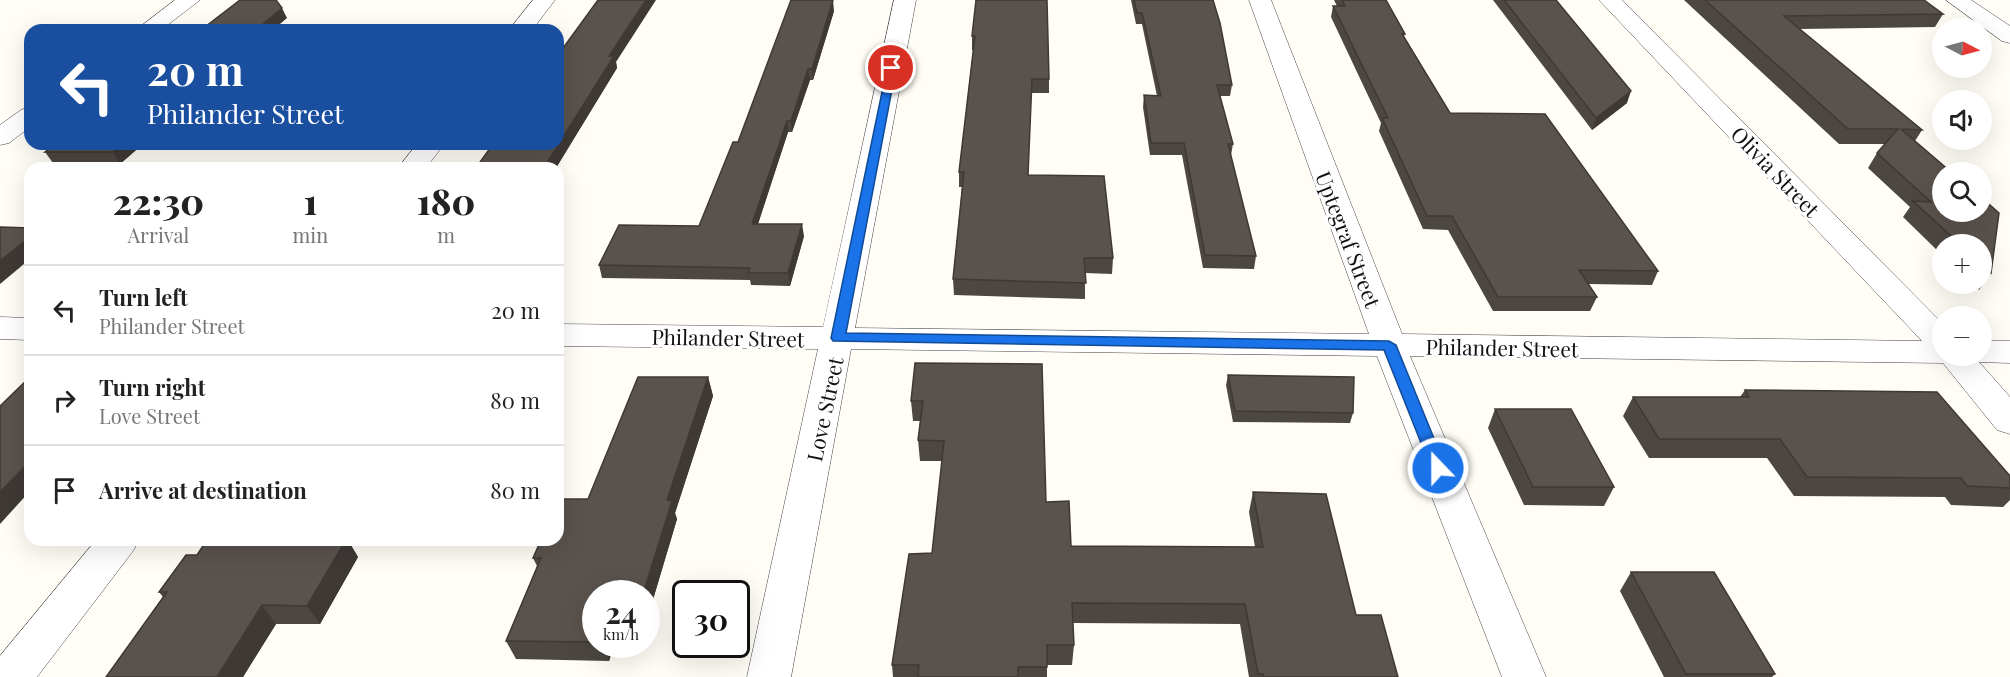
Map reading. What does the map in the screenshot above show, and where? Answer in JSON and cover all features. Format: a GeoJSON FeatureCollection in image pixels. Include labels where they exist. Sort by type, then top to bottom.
{"type":"FeatureCollection","features":[{"type":"Feature","properties":{"kind":"street"},"geometry":{"type":"LineString","coordinates":[[155,24],[189,0]]}},
{"type":"Feature","properties":{"kind":"street"},"geometry":{"type":"LineString","coordinates":[[525,24],[544,0]]}},
{"type":"Feature","properties":{"kind":"street","name":"Love Street"},"geometry":{"type":"LineString","coordinates":[[769,677],[905,0]]}},
{"type":"Feature","properties":{"kind":"street","name":"Uptegraf Street"},"geometry":{"type":"LineString","coordinates":[[1260,0],[1389,345],[1524,677]]}},
{"type":"Feature","properties":{"kind":"street","name":"Olivia Street"},"geometry":{"type":"LineString","coordinates":[[1610,0],[1932,332]]}},
{"type":"Feature","properties":{"kind":"street"},"geometry":{"type":"LineString","coordinates":[[1957,0],[2010,36]]}},
{"type":"Feature","properties":{"kind":"street"},"geometry":{"type":"LineString","coordinates":[[0,137],[24,119]]}},
{"type":"Feature","properties":{"kind":"street"},"geometry":{"type":"LineString","coordinates":[[417,162],[426,150]]}},
{"type":"Feature","properties":{"kind":"street"},"geometry":{"type":"LineString","coordinates":[[0,328],[24,329]]}},
{"type":"Feature","properties":{"kind":"street","name":"Philander Street"},"geometry":{"type":"LineString","coordinates":[[564,335],[1932,352]]}},
{"type":"Feature","properties":{"kind":"street"},"geometry":{"type":"LineString","coordinates":[[1992,352],[2010,352]]}},
{"type":"Feature","properties":{"kind":"street"},"geometry":{"type":"LineString","coordinates":[[1963,366],[2010,421]]}},
{"type":"Feature","properties":{"kind":"street"},"geometry":{"type":"LineString","coordinates":[[10,677],[114,546]]}},
{"type":"Feature","properties":{"kind":"building"},"geometry":{"type":"Polygon","coordinates":[[[240,0],[276,0],[282,8],[263,24],[209,24],[240,0]]]}},
{"type":"Feature","properties":{"kind":"building"},"geometry":{"type":"Polygon","coordinates":[[[598,0],[646,0],[609,56],[614,56],[564,136],[564,47],[598,0]]]}},
{"type":"Feature","properties":{"kind":"building"},"geometry":{"type":"Polygon","coordinates":[[[791,0],[833,0],[812,69],[808,69],[791,121],[787,121],[752,224],[802,224],[788,273],[748,273],[750,268],[599,265],[619,225],[699,226],[733,142],[738,142],[791,0]]]}},
{"type":"Feature","properties":{"kind":"building"},"geometry":{"type":"Polygon","coordinates":[[[976,0],[1047,0],[1049,79],[1032,79],[1028,175],[1104,176],[1113,258],[1084,258],[1086,283],[953,279],[964,172],[959,172],[975,36],[972,36],[976,0]]]}},
{"type":"Feature","properties":{"kind":"building"},"geometry":{"type":"Polygon","coordinates":[[[1134,0],[1213,0],[1220,23],[1232,85],[1217,85],[1233,144],[1228,144],[1256,256],[1205,255],[1184,143],[1151,143],[1144,95],[1161,96],[1142,13],[1137,13],[1134,0]]]}},
{"type":"Feature","properties":{"kind":"building"},"geometry":{"type":"Polygon","coordinates":[[[1342,0],[1386,0],[1405,34],[1402,34],[1450,113],[1545,114],[1658,271],[1579,270],[1597,297],[1498,297],[1452,216],[1427,216],[1382,118],[1388,118],[1333,6],[1345,6],[1342,0]]]}},
{"type":"Feature","properties":{"kind":"building"},"geometry":{"type":"Polygon","coordinates":[[[1504,0],[1556,0],[1631,91],[1596,118],[1504,0]]]}},
{"type":"Feature","properties":{"kind":"building"},"geometry":{"type":"Polygon","coordinates":[[[1705,0],[1924,0],[1943,14],[1784,16],[1922,130],[1901,129],[1939,162],[1932,162],[1932,218],[1913,201],[1931,202],[1877,153],[1898,129],[1848,129],[1705,0]]]}},
{"type":"Feature","properties":{"kind":"building"},"geometry":{"type":"Polygon","coordinates":[[[48,150],[116,150],[113,152],[45,152],[48,150]]]}},
{"type":"Feature","properties":{"kind":"building"},"geometry":{"type":"Polygon","coordinates":[[[489,150],[555,150],[548,162],[480,162],[489,150]]]}},
{"type":"Feature","properties":{"kind":"building"},"geometry":{"type":"Polygon","coordinates":[[[1992,207],[1999,213],[1992,266],[1992,234],[1949,234],[1936,222],[1992,222],[1992,207]]]}},
{"type":"Feature","properties":{"kind":"building"},"geometry":{"type":"Polygon","coordinates":[[[0,227],[24,228],[24,242],[0,261],[0,227]]]}},
{"type":"Feature","properties":{"kind":"building"},"geometry":{"type":"Polygon","coordinates":[[[915,363],[1042,364],[1046,502],[1069,501],[1071,546],[1263,547],[1253,492],[1326,494],[1356,615],[1381,615],[1398,677],[1263,677],[1263,674],[1258,674],[1245,604],[1072,603],[1074,645],[1047,645],[1047,667],[1018,667],[1018,677],[918,677],[919,665],[892,665],[909,554],[932,553],[944,441],[918,440],[923,401],[911,401],[915,363]]]}},
{"type":"Feature","properties":{"kind":"building"},"geometry":{"type":"Polygon","coordinates":[[[1228,375],[1354,377],[1353,413],[1235,411],[1228,375]]]}},
{"type":"Feature","properties":{"kind":"building"},"geometry":{"type":"Polygon","coordinates":[[[638,377],[708,377],[667,500],[672,501],[647,580],[582,580],[582,642],[506,641],[541,558],[533,558],[538,546],[564,546],[564,499],[588,499],[638,377]]]}},
{"type":"Feature","properties":{"kind":"building"},"geometry":{"type":"Polygon","coordinates":[[[24,383],[24,467],[0,492],[0,406],[24,383]]]}},
{"type":"Feature","properties":{"kind":"building"},"geometry":{"type":"Polygon","coordinates":[[[1745,390],[1937,392],[2010,476],[2010,488],[1967,486],[1961,478],[1807,477],[1780,439],[1659,439],[1633,397],[1749,397],[1745,390]]]}},
{"type":"Feature","properties":{"kind":"building"},"geometry":{"type":"Polygon","coordinates":[[[1495,409],[1571,409],[1614,487],[1533,487],[1495,409]]]}},
{"type":"Feature","properties":{"kind":"building"},"geometry":{"type":"Polygon","coordinates":[[[203,546],[342,546],[307,606],[262,605],[217,677],[106,677],[167,592],[159,592],[186,555],[197,555],[203,546]]]}},
{"type":"Feature","properties":{"kind":"building"},"geometry":{"type":"Polygon","coordinates":[[[1631,572],[1714,572],[1775,674],[1686,674],[1631,572]]]}},
{"type":"Feature","properties":{"kind":"route"},"geometry":{"type":"LineString","coordinates":[[891,68],[838,338],[1389,345],[1438,468]]}}]}
